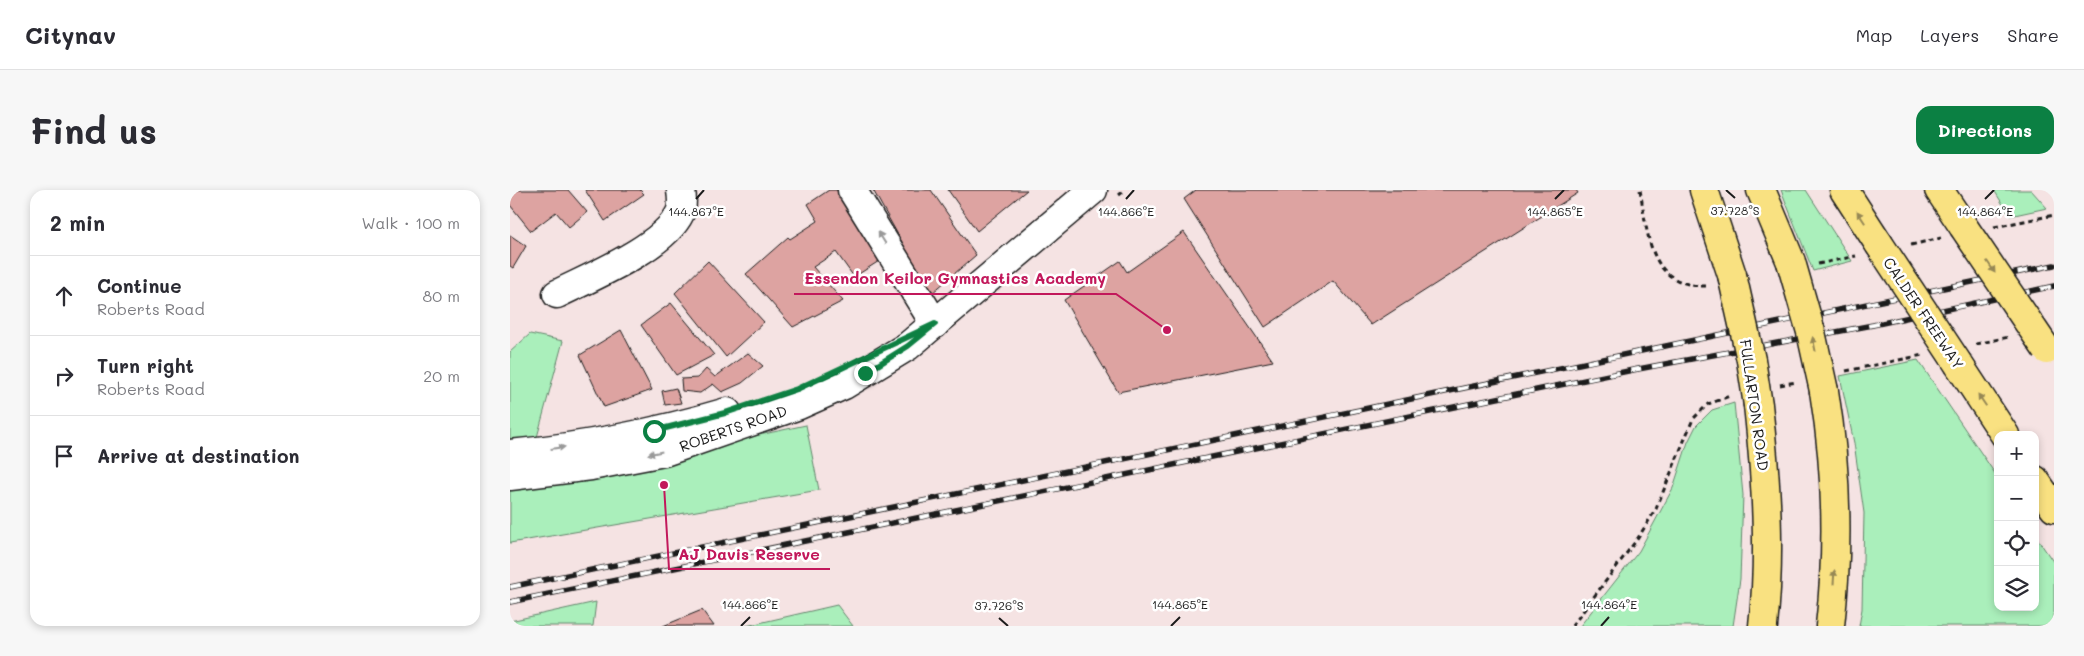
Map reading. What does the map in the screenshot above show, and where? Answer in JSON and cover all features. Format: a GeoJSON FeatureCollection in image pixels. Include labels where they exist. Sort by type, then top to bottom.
{"type":"FeatureCollection","features":[{"type":"Feature","properties":{"kind":"main road","name":"FULLARTON ROAD"},"geometry":{"type":"LineString","coordinates":[[1704,190],[1721,281],[1751,360],[1758,405],[1766,501],[1763,626]]}},
{"type":"Feature","properties":{"kind":"main road"},"geometry":{"type":"LineString","coordinates":[[1760,190],[1803,263],[1811,332],[1824,391],[1834,465],[1837,517],[1830,626]]}},
{"type":"Feature","properties":{"kind":"main road","name":"CALDER FREEWAY"},"geometry":{"type":"LineString","coordinates":[[1844,190],[2002,431]]}},
{"type":"Feature","properties":{"kind":"main road"},"geometry":{"type":"LineString","coordinates":[[1939,190],[2050,355]]}},
{"type":"Feature","properties":{"kind":"main road"},"geometry":{"type":"LineString","coordinates":[[2039,486],[2054,508]]}},
{"type":"Feature","properties":{"kind":"street"},"geometry":{"type":"LineString","coordinates":[[557,294],[642,250],[664,234],[681,211],[681,190]]}},
{"type":"Feature","properties":{"kind":"street"},"geometry":{"type":"LineString","coordinates":[[852,190],[935,324]]}},
{"type":"Feature","properties":{"kind":"street","name":"ROBERTS ROAD"},"geometry":{"type":"LineString","coordinates":[[510,476],[591,466],[664,452],[799,405],[844,385],[887,360],[935,324],[1093,190]]}},
{"type":"Feature","properties":{"kind":"street","name":"ROBERTS ROAD"},"geometry":{"type":"LineString","coordinates":[[510,454],[586,444],[654,431],[754,404],[797,389],[935,324]]}},
{"type":"Feature","properties":{"kind":"path"},"geometry":{"type":"LineString","coordinates":[[1640,190],[1648,239],[1657,261],[1665,271],[1680,282],[1697,287],[1721,281]]}},
{"type":"Feature","properties":{"kind":"path"},"geometry":{"type":"LineString","coordinates":[[1803,263],[2054,215]]}},
{"type":"Feature","properties":{"kind":"green space"},"geometry":{"type":"Polygon","coordinates":[[[1781,190],[1806,190],[1852,261],[1813,271],[1781,190]]]}},
{"type":"Feature","properties":{"kind":"green space"},"geometry":{"type":"Polygon","coordinates":[[[1994,190],[2031,190],[2047,208],[2010,216],[1994,190]]]}},
{"type":"Feature","properties":{"kind":"green space"},"geometry":{"type":"Polygon","coordinates":[[[530,334],[563,341],[536,441],[510,442],[510,352],[530,334]]]}},
{"type":"Feature","properties":{"kind":"green space"},"geometry":{"type":"Polygon","coordinates":[[[1918,360],[1994,472],[1994,611],[2039,611],[2039,541],[2054,563],[2054,626],[1859,626],[1862,609],[1864,513],[1854,443],[1840,376],[1918,360]]]}},
{"type":"Feature","properties":{"kind":"green space"},"geometry":{"type":"Polygon","coordinates":[[[1734,403],[1743,495],[1740,579],[1733,626],[1580,626],[1639,551],[1673,488],[1688,442],[1696,426],[1712,410],[1734,403]]]}},
{"type":"Feature","properties":{"kind":"green space"},"geometry":{"type":"Polygon","coordinates":[[[806,425],[819,490],[510,543],[510,481],[600,469],[806,425]]]}},
{"type":"Feature","properties":{"kind":"green space"},"geometry":{"type":"Polygon","coordinates":[[[596,602],[593,626],[510,626],[510,621],[596,602]]]}},
{"type":"Feature","properties":{"kind":"green space"},"geometry":{"type":"Polygon","coordinates":[[[837,605],[853,626],[746,626],[837,605]]]}},
{"type":"Feature","properties":{"kind":"building"},"geometry":{"type":"Polygon","coordinates":[[[510,190],[568,190],[587,212],[569,227],[556,212],[531,231],[510,205],[510,190]]]}},
{"type":"Feature","properties":{"kind":"building"},"geometry":{"type":"Polygon","coordinates":[[[585,190],[640,190],[644,194],[605,221],[585,190]]]}},
{"type":"Feature","properties":{"kind":"building"},"geometry":{"type":"Polygon","coordinates":[[[829,190],[844,190],[887,256],[854,277],[836,252],[813,267],[843,301],[793,327],[746,274],[788,237],[790,239],[818,221],[808,204],[829,190]]]}},
{"type":"Feature","properties":{"kind":"building"},"geometry":{"type":"Polygon","coordinates":[[[873,190],[931,190],[976,255],[931,294],[873,190]]]}},
{"type":"Feature","properties":{"kind":"building"},"geometry":{"type":"Polygon","coordinates":[[[948,190],[1027,190],[977,231],[948,190]]]}},
{"type":"Feature","properties":{"kind":"building"},"geometry":{"type":"Polygon","coordinates":[[[1196,190],[1576,190],[1578,193],[1371,325],[1333,281],[1265,327],[1184,199],[1196,190]]]}},
{"type":"Feature","properties":{"kind":"building"},"geometry":{"type":"Polygon","coordinates":[[[1184,232],[1273,361],[1118,392],[1064,300],[1120,261],[1127,272],[1184,232]]]}},
{"type":"Feature","properties":{"kind":"building"},"geometry":{"type":"Polygon","coordinates":[[[510,235],[526,246],[513,268],[510,266],[510,235]]]}},
{"type":"Feature","properties":{"kind":"building"},"geometry":{"type":"Polygon","coordinates":[[[708,261],[764,322],[726,357],[675,293],[708,261]]]}},
{"type":"Feature","properties":{"kind":"building"},"geometry":{"type":"Polygon","coordinates":[[[671,303],[714,355],[676,375],[641,325],[671,303]]]}},
{"type":"Feature","properties":{"kind":"building"},"geometry":{"type":"Polygon","coordinates":[[[621,330],[652,390],[604,407],[580,355],[621,330]]]}},
{"type":"Feature","properties":{"kind":"building"},"geometry":{"type":"Polygon","coordinates":[[[748,353],[763,366],[742,383],[722,392],[713,384],[700,393],[682,391],[681,379],[698,378],[706,369],[715,377],[748,353]]]}},
{"type":"Feature","properties":{"kind":"building"},"geometry":{"type":"Polygon","coordinates":[[[676,388],[681,403],[665,405],[662,391],[676,388]]]}},
{"type":"Feature","properties":{"kind":"building"},"geometry":{"type":"Polygon","coordinates":[[[702,610],[714,626],[663,626],[702,610]]]}},
{"type":"Feature","properties":{"kind":"railway"},"geometry":{"type":"LineString","coordinates":[[510,587],[2054,265]]}},
{"type":"Feature","properties":{"kind":"railway"},"geometry":{"type":"LineString","coordinates":[[510,602],[1633,370],[1873,325],[2054,286]]}},
{"type":"Feature","properties":{"kind":"place","name":"Essendon Keilor Gymnastics Academy"},"geometry":{"type":"Point","coordinates":[1167,330]}},
{"type":"Feature","properties":{"kind":"place","name":"AJ Davis Reserve"},"geometry":{"type":"Point","coordinates":[664,485]}},
{"type":"Feature","properties":{"kind":"route"},"geometry":{"type":"LineString","coordinates":[[654,431],[725,413],[797,389],[935,324],[908,346],[865,373]]}}]}
